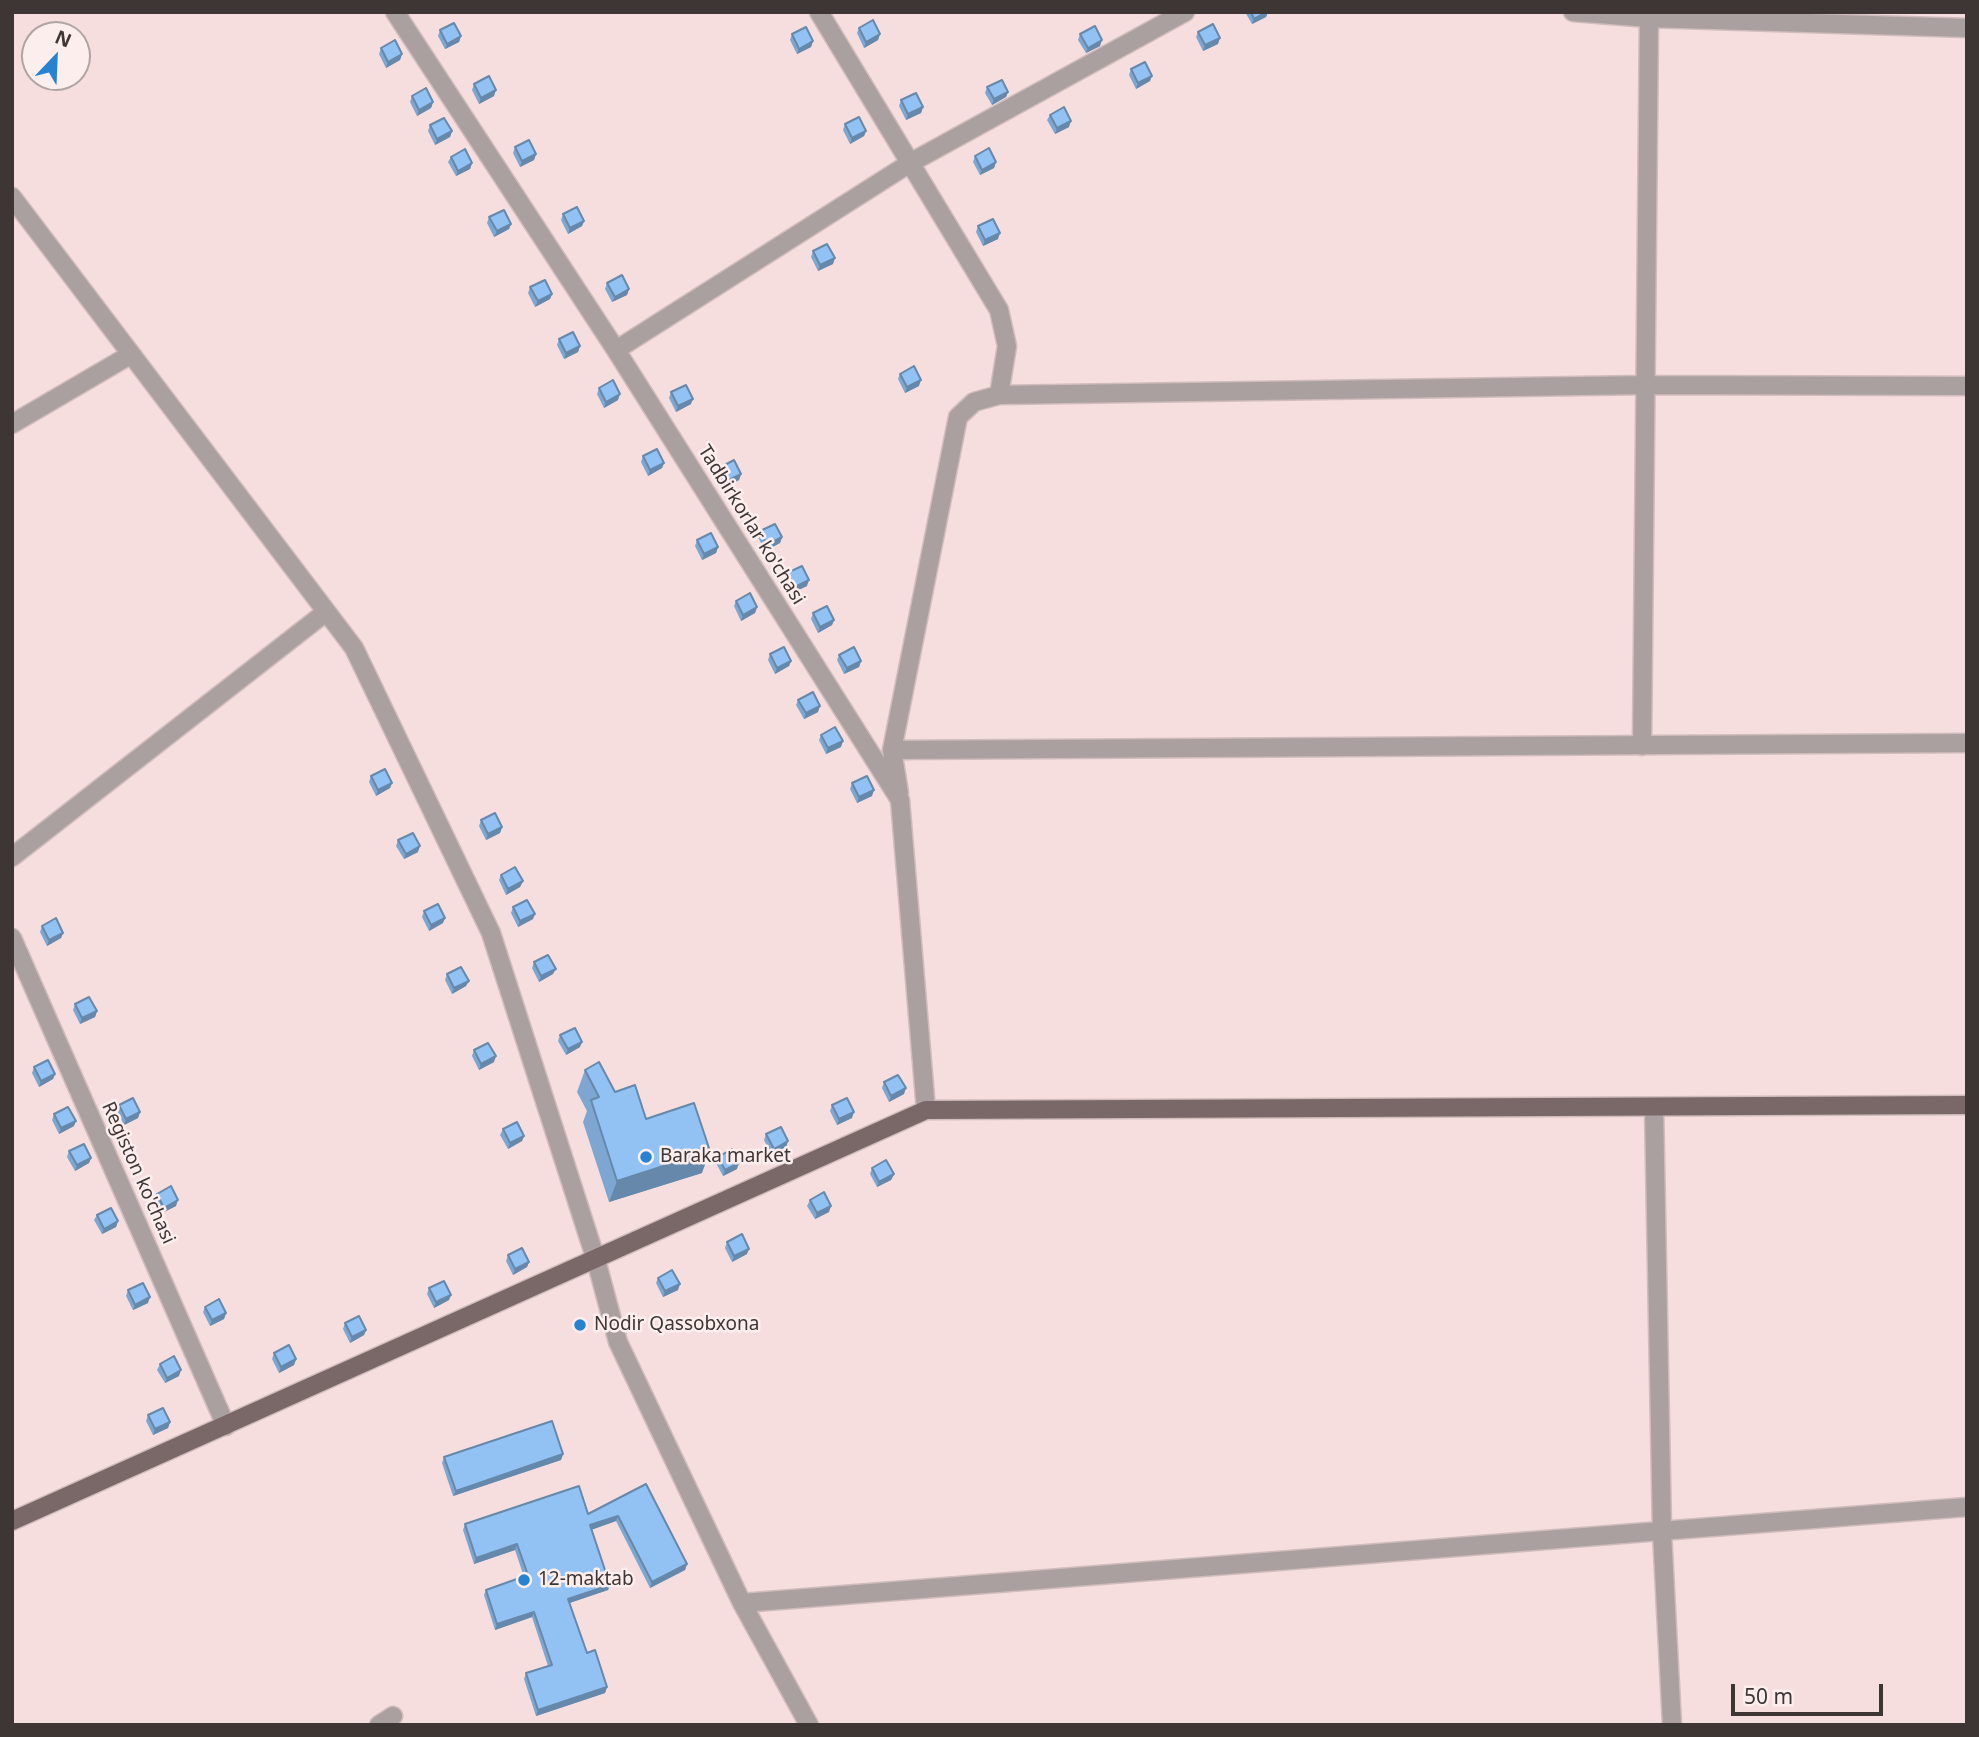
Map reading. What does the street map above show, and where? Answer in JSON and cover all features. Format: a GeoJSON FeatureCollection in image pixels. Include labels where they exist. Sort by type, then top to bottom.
{"type":"FeatureCollection","features":[{"type":"Feature","properties":{"kind":"main road"},"geometry":{"type":"LineString","coordinates":[[12,1521],[926,1110],[1967,1105]]}},
{"type":"Feature","properties":{"kind":"street","name":"Tadbirkorlar ko'chasi"},"geometry":{"type":"LineString","coordinates":[[395,12],[616,350],[900,800],[926,1110]]}},
{"type":"Feature","properties":{"kind":"street"},"geometry":{"type":"LineString","coordinates":[[819,12],[999,310],[1007,346],[999,395]]}},
{"type":"Feature","properties":{"kind":"street"},"geometry":{"type":"LineString","coordinates":[[616,350],[910,163],[1185,12]]}},
{"type":"Feature","properties":{"kind":"street"},"geometry":{"type":"LineString","coordinates":[[1573,12],[1649,18],[1967,28]]}},
{"type":"Feature","properties":{"kind":"street"},"geometry":{"type":"LineString","coordinates":[[1642,746],[1649,18]]}},
{"type":"Feature","properties":{"kind":"street"},"geometry":{"type":"LineString","coordinates":[[12,197],[354,648],[491,933],[596,1260],[618,1342],[743,1603],[809,1725]]}},
{"type":"Feature","properties":{"kind":"street"},"geometry":{"type":"LineString","coordinates":[[12,424],[130,355]]}},
{"type":"Feature","properties":{"kind":"street"},"geometry":{"type":"LineString","coordinates":[[900,800],[892,750],[958,416],[974,402],[999,395],[1645,385],[1967,386]]}},
{"type":"Feature","properties":{"kind":"street"},"geometry":{"type":"LineString","coordinates":[[12,857],[326,612]]}},
{"type":"Feature","properties":{"kind":"street"},"geometry":{"type":"LineString","coordinates":[[892,750],[1967,743]]}},
{"type":"Feature","properties":{"kind":"street","name":"Registon ko'chasi"},"geometry":{"type":"LineString","coordinates":[[12,938],[226,1426]]}},
{"type":"Feature","properties":{"kind":"street"},"geometry":{"type":"LineString","coordinates":[[1654,1107],[1662,1532],[1672,1725]]}},
{"type":"Feature","properties":{"kind":"street"},"geometry":{"type":"LineString","coordinates":[[743,1603],[1967,1507]]}},
{"type":"Feature","properties":{"kind":"building"},"geometry":{"type":"Polygon","coordinates":[[[1251,12],[1267,12],[1254,19],[1251,12]]]}},
{"type":"Feature","properties":{"kind":"building"},"geometry":{"type":"Polygon","coordinates":[[[873,20],[880,34],[866,42],[859,28],[873,20]]]}},
{"type":"Feature","properties":{"kind":"building"},"geometry":{"type":"Polygon","coordinates":[[[454,23],[461,36],[447,44],[440,30],[454,23]]]}},
{"type":"Feature","properties":{"kind":"building"},"geometry":{"type":"Polygon","coordinates":[[[1213,24],[1220,38],[1205,45],[1198,32],[1213,24]]]}},
{"type":"Feature","properties":{"kind":"building"},"geometry":{"type":"Polygon","coordinates":[[[1095,26],[1102,40],[1088,48],[1080,34],[1095,26]]]}},
{"type":"Feature","properties":{"kind":"building"},"geometry":{"type":"Polygon","coordinates":[[[806,27],[813,41],[799,49],[792,34],[806,27]]]}},
{"type":"Feature","properties":{"kind":"building"},"geometry":{"type":"Polygon","coordinates":[[[395,40],[402,54],[388,62],[381,48],[395,40]]]}},
{"type":"Feature","properties":{"kind":"building"},"geometry":{"type":"Polygon","coordinates":[[[1145,62],[1152,76],[1138,83],[1131,69],[1145,62]]]}},
{"type":"Feature","properties":{"kind":"building"},"geometry":{"type":"Polygon","coordinates":[[[489,76],[496,90],[481,98],[474,84],[489,76]]]}},
{"type":"Feature","properties":{"kind":"building"},"geometry":{"type":"Polygon","coordinates":[[[1002,80],[1008,92],[994,99],[987,87],[1002,80]]]}},
{"type":"Feature","properties":{"kind":"building"},"geometry":{"type":"Polygon","coordinates":[[[426,88],[433,102],[419,110],[412,96],[426,88]]]}},
{"type":"Feature","properties":{"kind":"building"},"geometry":{"type":"Polygon","coordinates":[[[916,93],[923,107],[908,114],[901,100],[916,93]]]}},
{"type":"Feature","properties":{"kind":"building"},"geometry":{"type":"Polygon","coordinates":[[[1064,107],[1071,121],[1057,128],[1050,115],[1064,107]]]}},
{"type":"Feature","properties":{"kind":"building"},"geometry":{"type":"Polygon","coordinates":[[[859,117],[866,131],[852,138],[845,124],[859,117]]]}},
{"type":"Feature","properties":{"kind":"building"},"geometry":{"type":"Polygon","coordinates":[[[444,118],[452,131],[437,139],[430,125],[444,118]]]}},
{"type":"Feature","properties":{"kind":"building"},"geometry":{"type":"Polygon","coordinates":[[[529,140],[536,154],[522,161],[515,147],[529,140]]]}},
{"type":"Feature","properties":{"kind":"building"},"geometry":{"type":"Polygon","coordinates":[[[989,148],[996,162],[982,170],[975,156],[989,148]]]}},
{"type":"Feature","properties":{"kind":"building"},"geometry":{"type":"Polygon","coordinates":[[[465,149],[472,163],[458,171],[451,157],[465,149]]]}},
{"type":"Feature","properties":{"kind":"building"},"geometry":{"type":"Polygon","coordinates":[[[577,207],[584,221],[570,228],[563,214],[577,207]]]}},
{"type":"Feature","properties":{"kind":"building"},"geometry":{"type":"Polygon","coordinates":[[[504,210],[511,224],[497,231],[489,217],[504,210]]]}},
{"type":"Feature","properties":{"kind":"building"},"geometry":{"type":"Polygon","coordinates":[[[993,219],[1000,233],[985,240],[978,226],[993,219]]]}},
{"type":"Feature","properties":{"kind":"building"},"geometry":{"type":"Polygon","coordinates":[[[827,244],[835,258],[820,265],[813,251],[827,244]]]}},
{"type":"Feature","properties":{"kind":"building"},"geometry":{"type":"Polygon","coordinates":[[[622,275],[629,289],[615,297],[607,283],[622,275]]]}},
{"type":"Feature","properties":{"kind":"building"},"geometry":{"type":"Polygon","coordinates":[[[545,280],[552,294],[538,301],[530,287],[545,280]]]}},
{"type":"Feature","properties":{"kind":"building"},"geometry":{"type":"Polygon","coordinates":[[[573,332],[580,346],[566,353],[559,339],[573,332]]]}},
{"type":"Feature","properties":{"kind":"building"},"geometry":{"type":"Polygon","coordinates":[[[914,366],[921,380],[907,387],[900,374],[914,366]]]}},
{"type":"Feature","properties":{"kind":"building"},"geometry":{"type":"Polygon","coordinates":[[[613,380],[620,394],[606,402],[599,388],[613,380]]]}},
{"type":"Feature","properties":{"kind":"building"},"geometry":{"type":"Polygon","coordinates":[[[686,385],[693,399],[678,406],[671,392],[686,385]]]}},
{"type":"Feature","properties":{"kind":"building"},"geometry":{"type":"Polygon","coordinates":[[[657,449],[664,463],[650,470],[643,456],[657,449]]]}},
{"type":"Feature","properties":{"kind":"building"},"geometry":{"type":"Polygon","coordinates":[[[734,460],[741,474],[727,481],[719,468],[734,460]]]}},
{"type":"Feature","properties":{"kind":"building"},"geometry":{"type":"Polygon","coordinates":[[[775,524],[782,537],[767,545],[760,531],[775,524]]]}},
{"type":"Feature","properties":{"kind":"building"},"geometry":{"type":"Polygon","coordinates":[[[711,533],[718,547],[704,554],[697,540],[711,533]]]}},
{"type":"Feature","properties":{"kind":"building"},"geometry":{"type":"Polygon","coordinates":[[[802,566],[809,580],[795,587],[787,573],[802,566]]]}},
{"type":"Feature","properties":{"kind":"building"},"geometry":{"type":"Polygon","coordinates":[[[750,593],[757,607],[743,615],[736,601],[750,593]]]}},
{"type":"Feature","properties":{"kind":"building"},"geometry":{"type":"Polygon","coordinates":[[[827,606],[834,620],[820,627],[813,613],[827,606]]]}},
{"type":"Feature","properties":{"kind":"building"},"geometry":{"type":"Polygon","coordinates":[[[784,647],[791,661],[777,668],[770,654],[784,647]]]}},
{"type":"Feature","properties":{"kind":"building"},"geometry":{"type":"Polygon","coordinates":[[[854,647],[861,661],[847,668],[839,655],[854,647]]]}},
{"type":"Feature","properties":{"kind":"building"},"geometry":{"type":"Polygon","coordinates":[[[813,692],[820,706],[806,713],[798,700],[813,692]]]}},
{"type":"Feature","properties":{"kind":"building"},"geometry":{"type":"Polygon","coordinates":[[[835,727],[843,741],[828,748],[821,735],[835,727]]]}},
{"type":"Feature","properties":{"kind":"building"},"geometry":{"type":"Polygon","coordinates":[[[385,769],[392,783],[378,790],[371,776],[385,769]]]}},
{"type":"Feature","properties":{"kind":"building"},"geometry":{"type":"Polygon","coordinates":[[[867,776],[874,790],[859,797],[852,783],[867,776]]]}},
{"type":"Feature","properties":{"kind":"building"},"geometry":{"type":"Polygon","coordinates":[[[495,813],[502,827],[488,834],[481,820],[495,813]]]}},
{"type":"Feature","properties":{"kind":"building"},"geometry":{"type":"Polygon","coordinates":[[[413,833],[420,846],[406,854],[398,840],[413,833]]]}},
{"type":"Feature","properties":{"kind":"building"},"geometry":{"type":"Polygon","coordinates":[[[515,867],[523,881],[508,889],[501,875],[515,867]]]}},
{"type":"Feature","properties":{"kind":"building"},"geometry":{"type":"Polygon","coordinates":[[[527,900],[535,914],[520,921],[513,907],[527,900]]]}},
{"type":"Feature","properties":{"kind":"building"},"geometry":{"type":"Polygon","coordinates":[[[438,904],[445,918],[431,925],[424,911],[438,904]]]}},
{"type":"Feature","properties":{"kind":"building"},"geometry":{"type":"Polygon","coordinates":[[[56,918],[63,933],[49,940],[42,926],[56,918]]]}},
{"type":"Feature","properties":{"kind":"building"},"geometry":{"type":"Polygon","coordinates":[[[548,955],[556,969],[541,976],[534,962],[548,955]]]}},
{"type":"Feature","properties":{"kind":"building"},"geometry":{"type":"Polygon","coordinates":[[[461,967],[469,981],[454,988],[447,974],[461,967]]]}},
{"type":"Feature","properties":{"kind":"building"},"geometry":{"type":"Polygon","coordinates":[[[89,997],[97,1011],[82,1018],[75,1004],[89,997]]]}},
{"type":"Feature","properties":{"kind":"building"},"geometry":{"type":"Polygon","coordinates":[[[575,1028],[582,1042],[568,1049],[560,1035],[575,1028]]]}},
{"type":"Feature","properties":{"kind":"building"},"geometry":{"type":"Polygon","coordinates":[[[488,1043],[496,1056],[481,1064],[474,1050],[488,1043]]]}},
{"type":"Feature","properties":{"kind":"building"},"geometry":{"type":"Polygon","coordinates":[[[48,1060],[55,1074],[41,1081],[34,1067],[48,1060]]]}},
{"type":"Feature","properties":{"kind":"building"},"geometry":{"type":"Polygon","coordinates":[[[599,1062],[615,1092],[635,1085],[646,1119],[694,1103],[710,1151],[617,1181],[591,1100],[599,1097],[585,1070],[599,1062]]]}},
{"type":"Feature","properties":{"kind":"building"},"geometry":{"type":"Polygon","coordinates":[[[898,1075],[906,1088],[891,1096],[884,1082],[898,1075]]]}},
{"type":"Feature","properties":{"kind":"building"},"geometry":{"type":"Polygon","coordinates":[[[133,1098],[140,1112],[126,1119],[119,1105],[133,1098]]]}},
{"type":"Feature","properties":{"kind":"building"},"geometry":{"type":"Polygon","coordinates":[[[847,1098],[854,1112],[839,1119],[832,1105],[847,1098]]]}},
{"type":"Feature","properties":{"kind":"building"},"geometry":{"type":"Polygon","coordinates":[[[68,1107],[76,1121],[61,1128],[54,1114],[68,1107]]]}},
{"type":"Feature","properties":{"kind":"building"},"geometry":{"type":"Polygon","coordinates":[[[517,1122],[524,1136],[510,1143],[503,1129],[517,1122]]]}},
{"type":"Feature","properties":{"kind":"building"},"geometry":{"type":"Polygon","coordinates":[[[781,1127],[788,1141],[774,1149],[766,1134],[781,1127]]]}},
{"type":"Feature","properties":{"kind":"building"},"geometry":{"type":"Polygon","coordinates":[[[84,1144],[91,1158],[77,1165],[69,1151],[84,1144]]]}},
{"type":"Feature","properties":{"kind":"building"},"geometry":{"type":"Polygon","coordinates":[[[732,1149],[739,1163],[725,1170],[718,1157],[732,1149]]]}},
{"type":"Feature","properties":{"kind":"building"},"geometry":{"type":"Polygon","coordinates":[[[886,1160],[894,1174],[879,1182],[872,1168],[886,1160]]]}},
{"type":"Feature","properties":{"kind":"building"},"geometry":{"type":"Polygon","coordinates":[[[171,1186],[178,1200],[164,1208],[157,1194],[171,1186]]]}},
{"type":"Feature","properties":{"kind":"building"},"geometry":{"type":"Polygon","coordinates":[[[824,1192],[831,1206],[817,1213],[810,1200],[824,1192]]]}},
{"type":"Feature","properties":{"kind":"building"},"geometry":{"type":"Polygon","coordinates":[[[111,1208],[118,1221],[104,1229],[97,1215],[111,1208]]]}},
{"type":"Feature","properties":{"kind":"building"},"geometry":{"type":"Polygon","coordinates":[[[742,1234],[749,1249],[734,1256],[727,1242],[742,1234]]]}},
{"type":"Feature","properties":{"kind":"building"},"geometry":{"type":"Polygon","coordinates":[[[522,1248],[529,1262],[515,1269],[508,1255],[522,1248]]]}},
{"type":"Feature","properties":{"kind":"building"},"geometry":{"type":"Polygon","coordinates":[[[672,1270],[680,1284],[665,1291],[658,1278],[672,1270]]]}},
{"type":"Feature","properties":{"kind":"building"},"geometry":{"type":"Polygon","coordinates":[[[444,1281],[451,1295],[436,1302],[429,1288],[444,1281]]]}},
{"type":"Feature","properties":{"kind":"building"},"geometry":{"type":"Polygon","coordinates":[[[143,1283],[150,1297],[135,1305],[128,1290],[143,1283]]]}},
{"type":"Feature","properties":{"kind":"building"},"geometry":{"type":"Polygon","coordinates":[[[219,1299],[226,1313],[212,1320],[205,1307],[219,1299]]]}},
{"type":"Feature","properties":{"kind":"building"},"geometry":{"type":"Polygon","coordinates":[[[359,1316],[366,1330],[352,1337],[345,1323],[359,1316]]]}},
{"type":"Feature","properties":{"kind":"building"},"geometry":{"type":"Polygon","coordinates":[[[289,1345],[296,1359],[281,1367],[274,1353],[289,1345]]]}},
{"type":"Feature","properties":{"kind":"building"},"geometry":{"type":"Polygon","coordinates":[[[174,1356],[181,1370],[167,1378],[160,1364],[174,1356]]]}},
{"type":"Feature","properties":{"kind":"building"},"geometry":{"type":"Polygon","coordinates":[[[163,1408],[170,1422],[155,1429],[148,1415],[163,1408]]]}},
{"type":"Feature","properties":{"kind":"building"},"geometry":{"type":"Polygon","coordinates":[[[552,1421],[563,1454],[456,1491],[444,1457],[552,1421]]]}},
{"type":"Feature","properties":{"kind":"building"},"geometry":{"type":"Polygon","coordinates":[[[646,1484],[687,1564],[652,1582],[618,1516],[590,1525],[610,1585],[568,1599],[587,1653],[595,1650],[607,1687],[538,1710],[526,1673],[552,1665],[534,1612],[497,1624],[486,1590],[528,1575],[517,1544],[476,1558],[465,1524],[579,1486],[588,1514],[646,1484]]]}},
{"type":"Feature","properties":{"kind":"place","name":"Baraka market"},"geometry":{"type":"Point","coordinates":[646,1157]}},
{"type":"Feature","properties":{"kind":"place","name":"Nodir Qassobxona"},"geometry":{"type":"Point","coordinates":[580,1325]}},
{"type":"Feature","properties":{"kind":"place","name":"12-maktab"},"geometry":{"type":"Point","coordinates":[524,1580]}}]}
